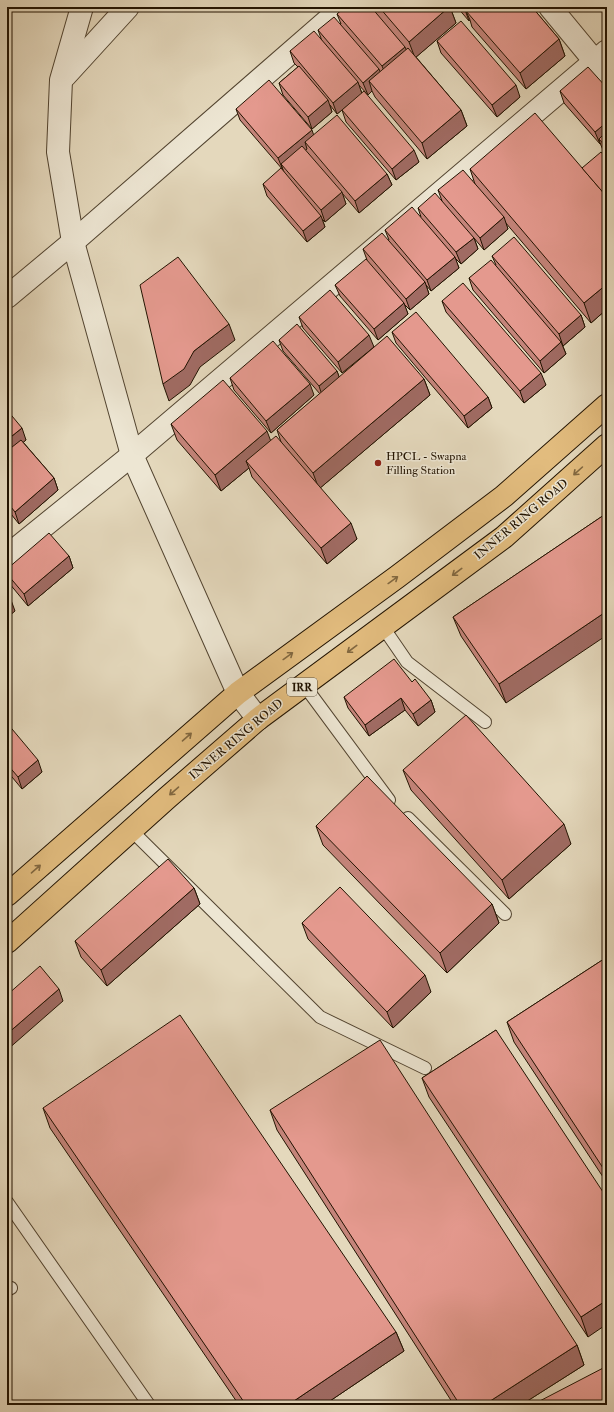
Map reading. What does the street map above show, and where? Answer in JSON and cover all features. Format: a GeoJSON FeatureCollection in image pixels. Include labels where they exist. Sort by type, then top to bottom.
{"type":"FeatureCollection","features":[{"type":"Feature","properties":{"kind":"main road","name":"IRR"},"geometry":{"type":"LineString","coordinates":[[7,895],[238,693],[397,577],[504,496],[607,405]]}},
{"type":"Feature","properties":{"kind":"main road","name":"INNER RING ROAD"},"geometry":{"type":"LineString","coordinates":[[7,942],[131,830],[258,719],[504,537],[607,445]]}},
{"type":"Feature","properties":{"kind":"street"},"geometry":{"type":"LineString","coordinates":[[82,7],[61,80],[58,152],[74,242],[132,455],[238,693],[258,719]]}},
{"type":"Feature","properties":{"kind":"street"},"geometry":{"type":"LineString","coordinates":[[61,80],[128,7]]}},
{"type":"Feature","properties":{"kind":"street"},"geometry":{"type":"LineString","coordinates":[[7,297],[74,242],[343,7]]}},
{"type":"Feature","properties":{"kind":"street"},"geometry":{"type":"LineString","coordinates":[[7,556],[132,455],[603,63],[550,7]]}},
{"type":"Feature","properties":{"kind":"lane"},"geometry":{"type":"LineString","coordinates":[[383,627],[407,662],[485,722]]}},
{"type":"Feature","properties":{"kind":"lane"},"geometry":{"type":"LineString","coordinates":[[304,685],[383,793],[505,914]]}},
{"type":"Feature","properties":{"kind":"lane"},"geometry":{"type":"LineString","coordinates":[[131,830],[320,1017],[426,1068]]}},
{"type":"Feature","properties":{"kind":"lane"},"geometry":{"type":"LineString","coordinates":[[7,1202],[148,1405]]}},
{"type":"Feature","properties":{"kind":"building"},"geometry":{"type":"Polygon","coordinates":[[[345,7],[371,7],[405,47],[382,66],[337,14],[345,7]]]}},
{"type":"Feature","properties":{"kind":"building"},"geometry":{"type":"Polygon","coordinates":[[[379,7],[449,7],[409,42],[379,7]]]}},
{"type":"Feature","properties":{"kind":"building"},"geometry":{"type":"Polygon","coordinates":[[[471,7],[532,7],[559,39],[520,73],[466,11],[471,7]]]}},
{"type":"Feature","properties":{"kind":"building"},"geometry":{"type":"Polygon","coordinates":[[[334,17],[379,69],[363,83],[318,30],[334,17]]]}},
{"type":"Feature","properties":{"kind":"building"},"geometry":{"type":"Polygon","coordinates":[[[461,21],[516,85],[492,105],[437,41],[461,21]]]}},
{"type":"Feature","properties":{"kind":"building"},"geometry":{"type":"Polygon","coordinates":[[[314,31],[358,82],[333,103],[290,51],[314,31]]]}},
{"type":"Feature","properties":{"kind":"building"},"geometry":{"type":"Polygon","coordinates":[[[408,48],[461,110],[422,143],[369,81],[408,48]]]}},
{"type":"Feature","properties":{"kind":"building"},"geometry":{"type":"Polygon","coordinates":[[[299,66],[328,100],[308,117],[279,83],[299,66]]]}},
{"type":"Feature","properties":{"kind":"building"},"geometry":{"type":"Polygon","coordinates":[[[588,67],[607,88],[607,122],[595,132],[560,91],[588,67]]]}},
{"type":"Feature","properties":{"kind":"building"},"geometry":{"type":"Polygon","coordinates":[[[269,80],[312,130],[278,158],[236,109],[269,80]]]}},
{"type":"Feature","properties":{"kind":"building"},"geometry":{"type":"Polygon","coordinates":[[[364,91],[414,150],[392,169],[342,110],[364,91]]]}},
{"type":"Feature","properties":{"kind":"building"},"geometry":{"type":"Polygon","coordinates":[[[535,113],[607,197],[607,284],[584,303],[470,169],[535,113]]]}},
{"type":"Feature","properties":{"kind":"building"},"geometry":{"type":"Polygon","coordinates":[[[337,115],[387,174],[355,201],[305,142],[337,115]]]}},
{"type":"Feature","properties":{"kind":"building"},"geometry":{"type":"Polygon","coordinates":[[[607,131],[607,148],[599,139],[607,131]]]}},
{"type":"Feature","properties":{"kind":"building"},"geometry":{"type":"Polygon","coordinates":[[[302,146],[342,192],[321,210],[281,164],[302,146]]]}},
{"type":"Feature","properties":{"kind":"building"},"geometry":{"type":"Polygon","coordinates":[[[601,152],[607,159],[607,197],[582,168],[601,152]]]}},
{"type":"Feature","properties":{"kind":"building"},"geometry":{"type":"Polygon","coordinates":[[[281,168],[321,216],[303,231],[263,184],[281,168]]]}},
{"type":"Feature","properties":{"kind":"building"},"geometry":{"type":"Polygon","coordinates":[[[463,170],[504,217],[480,238],[438,190],[463,170]]]}},
{"type":"Feature","properties":{"kind":"building"},"geometry":{"type":"Polygon","coordinates":[[[435,193],[474,238],[456,252],[418,208],[435,193]]]}},
{"type":"Feature","properties":{"kind":"building"},"geometry":{"type":"Polygon","coordinates":[[[412,207],[455,257],[427,280],[385,230],[412,207]]]}},
{"type":"Feature","properties":{"kind":"building"},"geometry":{"type":"Polygon","coordinates":[[[382,233],[425,282],[406,299],[363,249],[382,233]]]}},
{"type":"Feature","properties":{"kind":"building"},"geometry":{"type":"Polygon","coordinates":[[[514,237],[581,315],[559,334],[492,256],[514,237]]]}},
{"type":"Feature","properties":{"kind":"building"},"geometry":{"type":"Polygon","coordinates":[[[178,257],[229,324],[194,351],[184,369],[163,384],[140,285],[178,257]]]}},
{"type":"Feature","properties":{"kind":"building"},"geometry":{"type":"Polygon","coordinates":[[[366,259],[404,303],[374,329],[335,285],[366,259]]]}},
{"type":"Feature","properties":{"kind":"building"},"geometry":{"type":"Polygon","coordinates":[[[491,260],[561,342],[540,361],[469,278],[491,260]]]}},
{"type":"Feature","properties":{"kind":"building"},"geometry":{"type":"Polygon","coordinates":[[[463,283],[541,373],[520,391],[442,301],[463,283]]]}},
{"type":"Feature","properties":{"kind":"building"},"geometry":{"type":"Polygon","coordinates":[[[330,290],[369,335],[338,362],[299,317],[330,290]]]}},
{"type":"Feature","properties":{"kind":"building"},"geometry":{"type":"Polygon","coordinates":[[[416,312],[488,397],[464,416],[392,332],[416,312]]]}},
{"type":"Feature","properties":{"kind":"building"},"geometry":{"type":"Polygon","coordinates":[[[297,324],[337,371],[319,386],[279,340],[297,324]]]}},
{"type":"Feature","properties":{"kind":"building"},"geometry":{"type":"Polygon","coordinates":[[[387,336],[424,379],[313,473],[277,430],[387,336]]]}},
{"type":"Feature","properties":{"kind":"building"},"geometry":{"type":"Polygon","coordinates":[[[273,341],[310,384],[266,421],[230,378],[273,341]]]}},
{"type":"Feature","properties":{"kind":"building"},"geometry":{"type":"Polygon","coordinates":[[[223,380],[267,431],[215,475],[171,424],[223,380]]]}},
{"type":"Feature","properties":{"kind":"building"},"geometry":{"type":"Polygon","coordinates":[[[7,410],[22,428],[7,440],[7,410]]]}},
{"type":"Feature","properties":{"kind":"building"},"geometry":{"type":"Polygon","coordinates":[[[276,436],[351,523],[321,548],[246,461],[276,436]]]}},
{"type":"Feature","properties":{"kind":"building"},"geometry":{"type":"Polygon","coordinates":[[[21,440],[54,478],[15,512],[7,502],[7,451],[21,440]]]}},
{"type":"Feature","properties":{"kind":"building"},"geometry":{"type":"Polygon","coordinates":[[[607,513],[607,611],[499,684],[453,617],[607,513]]]}},
{"type":"Feature","properties":{"kind":"building"},"geometry":{"type":"Polygon","coordinates":[[[49,533],[69,556],[24,594],[7,574],[7,569],[49,533]]]}},
{"type":"Feature","properties":{"kind":"building"},"geometry":{"type":"Polygon","coordinates":[[[7,595],[11,600],[7,603],[7,595]]]}},
{"type":"Feature","properties":{"kind":"building"},"geometry":{"type":"Polygon","coordinates":[[[394,659],[412,682],[415,679],[431,700],[413,714],[401,698],[365,725],[344,697],[394,659]]]}},
{"type":"Feature","properties":{"kind":"building"},"geometry":{"type":"Polygon","coordinates":[[[466,715],[564,824],[502,880],[403,770],[466,715]]]}},
{"type":"Feature","properties":{"kind":"building"},"geometry":{"type":"Polygon","coordinates":[[[7,723],[38,760],[18,777],[7,764],[7,723]]]}},
{"type":"Feature","properties":{"kind":"building"},"geometry":{"type":"Polygon","coordinates":[[[367,776],[492,904],[440,953],[316,826],[367,776]]]}},
{"type":"Feature","properties":{"kind":"building"},"geometry":{"type":"Polygon","coordinates":[[[168,859],[194,888],[101,970],[75,941],[168,859]]]}},
{"type":"Feature","properties":{"kind":"building"},"geometry":{"type":"Polygon","coordinates":[[[340,887],[425,975],[387,1012],[302,923],[340,887]]]}},
{"type":"Feature","properties":{"kind":"building"},"geometry":{"type":"Polygon","coordinates":[[[607,957],[607,1174],[507,1022],[607,957]]]}},
{"type":"Feature","properties":{"kind":"building"},"geometry":{"type":"Polygon","coordinates":[[[40,966],[59,989],[7,1034],[7,995],[40,966]]]}},
{"type":"Feature","properties":{"kind":"building"},"geometry":{"type":"Polygon","coordinates":[[[180,1015],[396,1332],[288,1405],[246,1405],[43,1108],[180,1015]]]}},
{"type":"Feature","properties":{"kind":"building"},"geometry":{"type":"Polygon","coordinates":[[[496,1030],[607,1198],[607,1300],[581,1317],[422,1078],[496,1030]]]}},
{"type":"Feature","properties":{"kind":"building"},"geometry":{"type":"Polygon","coordinates":[[[380,1040],[577,1345],[484,1405],[460,1405],[270,1110],[380,1040]]]}},
{"type":"Feature","properties":{"kind":"building"},"geometry":{"type":"Polygon","coordinates":[[[607,1366],[607,1405],[532,1405],[607,1366]]]}},
{"type":"Feature","properties":{"kind":"place","name":"HPCL - Swapna Filling Station"},"geometry":{"type":"Point","coordinates":[378,463]}}]}
